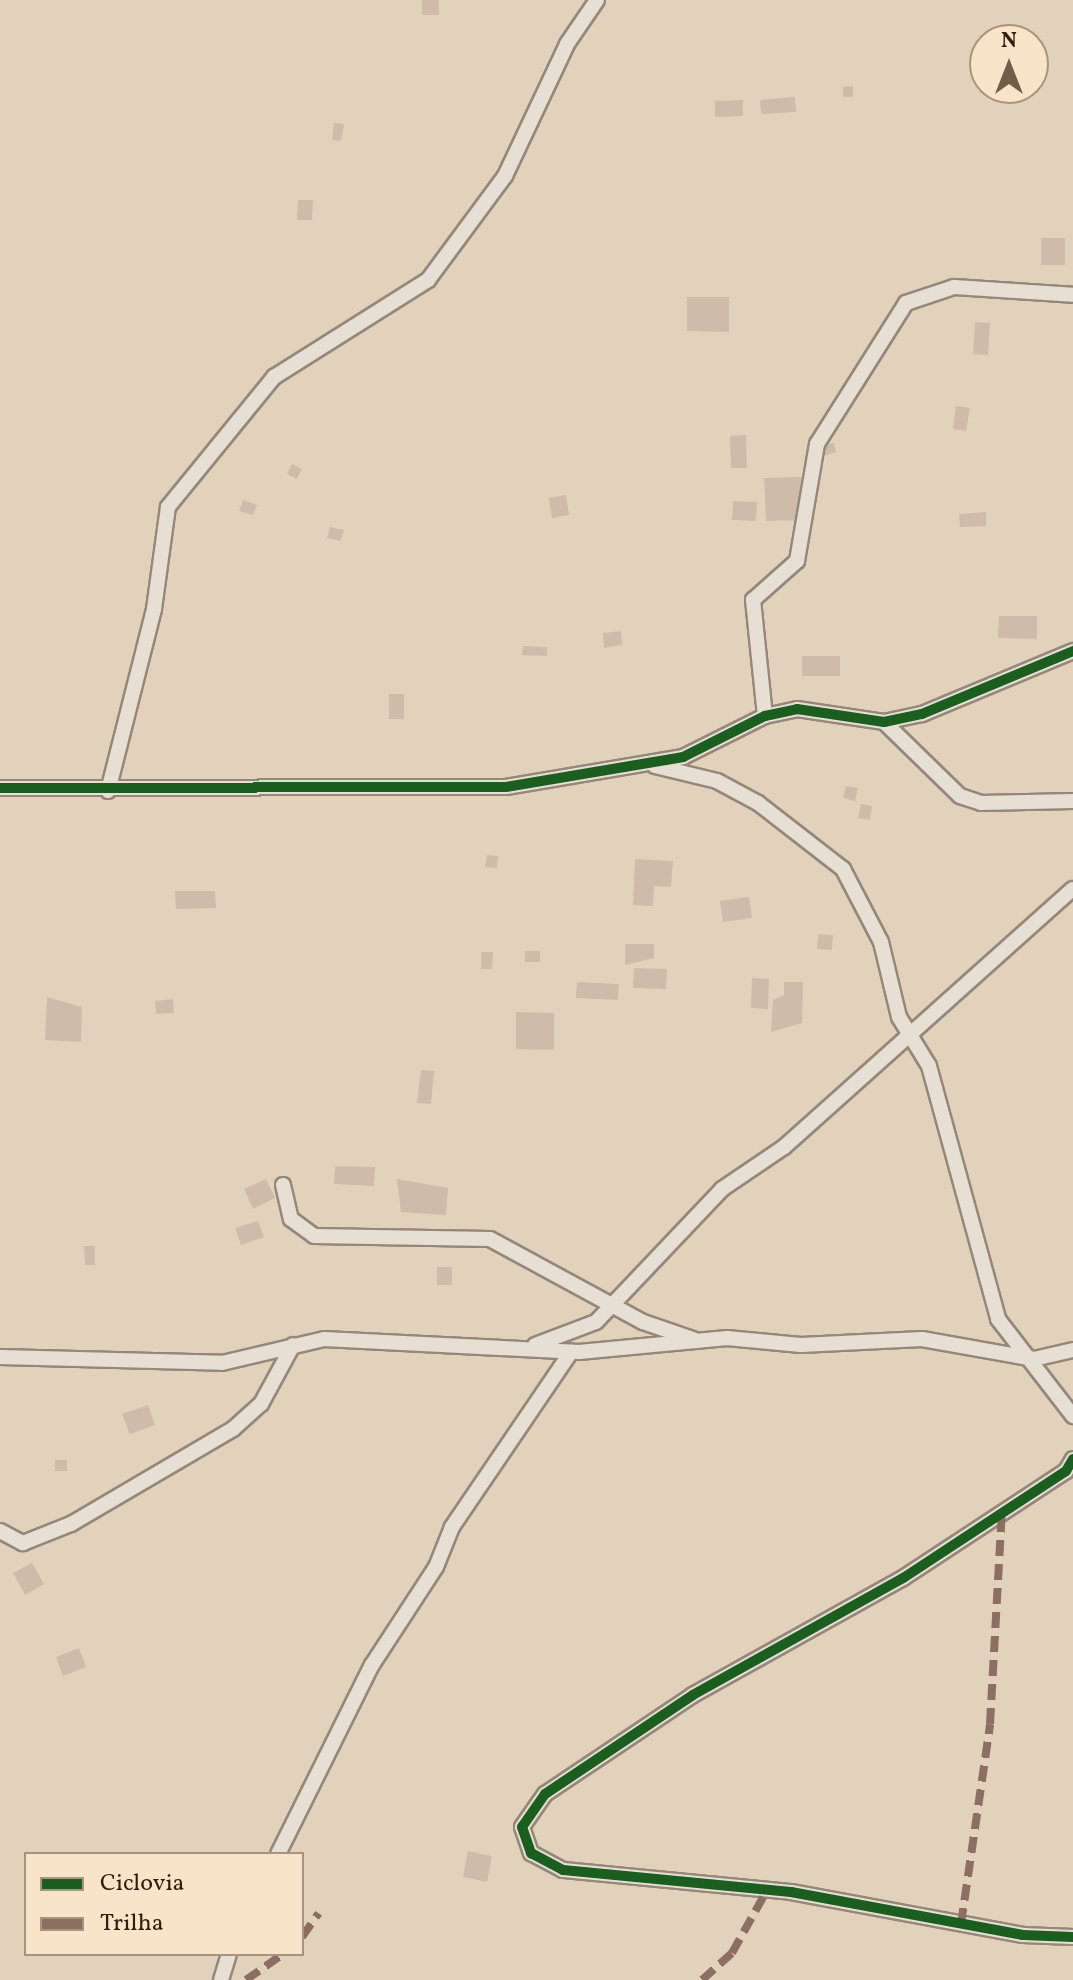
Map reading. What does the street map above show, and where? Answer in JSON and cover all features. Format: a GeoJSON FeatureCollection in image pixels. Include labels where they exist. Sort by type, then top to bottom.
{"type":"FeatureCollection","features":[{"type":"Feature","properties":{"kind":"street"},"geometry":{"type":"LineString","coordinates":[[108,791],[154,609],[168,507],[274,377],[428,280],[505,176],[567,44],[597,0]]}},
{"type":"Feature","properties":{"kind":"street"},"geometry":{"type":"LineString","coordinates":[[765,716],[753,600],[797,561],[817,444],[906,303],[954,287],[1073,295]]}},
{"type":"Feature","properties":{"kind":"street"},"geometry":{"type":"LineString","coordinates":[[0,788],[108,791],[506,787],[650,765],[706,747],[765,716],[797,709],[884,722],[922,714],[1073,651]]}},
{"type":"Feature","properties":{"kind":"street"},"geometry":{"type":"LineString","coordinates":[[884,722],[960,796],[981,803],[1073,801]]}},
{"type":"Feature","properties":{"kind":"street"},"geometry":{"type":"LineString","coordinates":[[650,765],[717,781],[758,803],[843,869],[881,942],[907,1030],[929,1066],[988,1294],[998,1319],[1034,1359],[1073,1416]]}},
{"type":"Feature","properties":{"kind":"street"},"geometry":{"type":"LineString","coordinates":[[523,1348],[569,1336],[613,1306],[722,1189],[784,1147],[907,1030],[1073,889]]}},
{"type":"Feature","properties":{"kind":"street"},"geometry":{"type":"LineString","coordinates":[[283,1185],[291,1219],[314,1236],[490,1239],[613,1306],[697,1341]]}},
{"type":"Feature","properties":{"kind":"street"},"geometry":{"type":"LineString","coordinates":[[0,1357],[222,1363],[324,1339],[571,1352],[697,1341],[922,1339],[1034,1359],[1073,1350]]}},
{"type":"Feature","properties":{"kind":"street"},"geometry":{"type":"LineString","coordinates":[[0,1531],[23,1543],[71,1524],[233,1429],[261,1404],[293,1345]]}},
{"type":"Feature","properties":{"kind":"street"},"geometry":{"type":"LineString","coordinates":[[279,1852],[372,1665],[436,1567],[452,1527],[571,1352]]}},
{"type":"Feature","properties":{"kind":"street"},"geometry":{"type":"LineString","coordinates":[[1073,1459],[1066,1471],[903,1578],[693,1695],[545,1794],[522,1827],[531,1853],[563,1870],[791,1892],[1023,1935],[1073,1937]]}},
{"type":"Feature","properties":{"kind":"street"},"geometry":{"type":"LineString","coordinates":[[221,1980],[228,1956]]}},
{"type":"Feature","properties":{"kind":"building"},"geometry":{"type":"Polygon","coordinates":[[[422,0],[439,0],[439,15],[422,15],[422,0]]]}},
{"type":"Feature","properties":{"kind":"building"},"geometry":{"type":"Polygon","coordinates":[[[853,86],[853,97],[843,97],[843,87],[853,86]]]}},
{"type":"Feature","properties":{"kind":"building"},"geometry":{"type":"Polygon","coordinates":[[[795,97],[796,112],[761,114],[760,100],[795,97]]]}},
{"type":"Feature","properties":{"kind":"building"},"geometry":{"type":"Polygon","coordinates":[[[743,100],[743,116],[715,117],[715,101],[743,100]]]}},
{"type":"Feature","properties":{"kind":"building"},"geometry":{"type":"Polygon","coordinates":[[[334,123],[344,124],[341,141],[332,140],[334,123]]]}},
{"type":"Feature","properties":{"kind":"building"},"geometry":{"type":"Polygon","coordinates":[[[298,200],[313,200],[312,220],[297,220],[298,200]]]}},
{"type":"Feature","properties":{"kind":"building"},"geometry":{"type":"Polygon","coordinates":[[[1041,238],[1065,238],[1065,265],[1041,265],[1041,238]]]}},
{"type":"Feature","properties":{"kind":"building"},"geometry":{"type":"Polygon","coordinates":[[[687,297],[729,297],[729,332],[687,331],[687,297]]]}},
{"type":"Feature","properties":{"kind":"building"},"geometry":{"type":"Polygon","coordinates":[[[975,322],[990,323],[988,355],[973,354],[975,322]]]}},
{"type":"Feature","properties":{"kind":"building"},"geometry":{"type":"Polygon","coordinates":[[[956,406],[970,408],[966,431],[953,429],[956,406]]]}},
{"type":"Feature","properties":{"kind":"building"},"geometry":{"type":"Polygon","coordinates":[[[746,435],[747,468],[731,468],[730,436],[746,435]]]}},
{"type":"Feature","properties":{"kind":"building"},"geometry":{"type":"Polygon","coordinates":[[[834,443],[836,452],[823,456],[820,447],[834,443]]]}},
{"type":"Feature","properties":{"kind":"building"},"geometry":{"type":"Polygon","coordinates":[[[292,464],[302,469],[297,479],[287,474],[292,464]]]}},
{"type":"Feature","properties":{"kind":"building"},"geometry":{"type":"Polygon","coordinates":[[[801,477],[802,520],[766,521],[764,478],[801,477]]]}},
{"type":"Feature","properties":{"kind":"building"},"geometry":{"type":"Polygon","coordinates":[[[566,495],[569,515],[552,518],[549,498],[566,495]]]}},
{"type":"Feature","properties":{"kind":"building"},"geometry":{"type":"Polygon","coordinates":[[[243,500],[257,505],[253,515],[239,511],[243,500]]]}},
{"type":"Feature","properties":{"kind":"building"},"geometry":{"type":"Polygon","coordinates":[[[733,501],[757,502],[756,521],[732,520],[733,501]]]}},
{"type":"Feature","properties":{"kind":"building"},"geometry":{"type":"Polygon","coordinates":[[[986,512],[986,526],[960,527],[959,514],[986,512]]]}},
{"type":"Feature","properties":{"kind":"building"},"geometry":{"type":"Polygon","coordinates":[[[330,527],[344,530],[341,541],[327,538],[330,527]]]}},
{"type":"Feature","properties":{"kind":"building"},"geometry":{"type":"Polygon","coordinates":[[[999,616],[1037,616],[1037,639],[998,638],[999,616]]]}},
{"type":"Feature","properties":{"kind":"building"},"geometry":{"type":"Polygon","coordinates":[[[621,631],[622,645],[604,648],[603,633],[621,631]]]}},
{"type":"Feature","properties":{"kind":"building"},"geometry":{"type":"Polygon","coordinates":[[[523,646],[547,647],[547,656],[522,655],[523,646]]]}},
{"type":"Feature","properties":{"kind":"building"},"geometry":{"type":"Polygon","coordinates":[[[802,656],[840,656],[840,676],[802,676],[802,656]]]}},
{"type":"Feature","properties":{"kind":"building"},"geometry":{"type":"Polygon","coordinates":[[[389,694],[404,694],[404,719],[389,719],[389,694]]]}},
{"type":"Feature","properties":{"kind":"building"},"geometry":{"type":"Polygon","coordinates":[[[846,786],[858,788],[855,801],[843,798],[846,786]]]}},
{"type":"Feature","properties":{"kind":"building"},"geometry":{"type":"Polygon","coordinates":[[[861,804],[872,806],[870,820],[858,818],[861,804]]]}},
{"type":"Feature","properties":{"kind":"building"},"geometry":{"type":"Polygon","coordinates":[[[487,855],[498,856],[497,868],[485,867],[487,855]]]}},
{"type":"Feature","properties":{"kind":"building"},"geometry":{"type":"Polygon","coordinates":[[[635,859],[673,861],[671,887],[654,886],[653,906],[633,905],[635,859]]]}},
{"type":"Feature","properties":{"kind":"building"},"geometry":{"type":"Polygon","coordinates":[[[175,891],[215,891],[216,908],[176,909],[175,891]]]}},
{"type":"Feature","properties":{"kind":"building"},"geometry":{"type":"Polygon","coordinates":[[[749,897],[752,918],[723,922],[720,901],[749,897]]]}},
{"type":"Feature","properties":{"kind":"building"},"geometry":{"type":"Polygon","coordinates":[[[818,934],[833,935],[832,950],[817,949],[818,934]]]}},
{"type":"Feature","properties":{"kind":"building"},"geometry":{"type":"Polygon","coordinates":[[[625,944],[654,944],[654,958],[625,965],[625,944]]]}},
{"type":"Feature","properties":{"kind":"building"},"geometry":{"type":"Polygon","coordinates":[[[525,951],[540,951],[540,962],[525,962],[525,951]]]}},
{"type":"Feature","properties":{"kind":"building"},"geometry":{"type":"Polygon","coordinates":[[[481,952],[493,952],[492,969],[481,969],[481,952]]]}},
{"type":"Feature","properties":{"kind":"building"},"geometry":{"type":"Polygon","coordinates":[[[634,968],[667,969],[666,989],[633,988],[634,968]]]}},
{"type":"Feature","properties":{"kind":"building"},"geometry":{"type":"Polygon","coordinates":[[[752,978],[769,979],[768,1009],[751,1008],[752,978]]]}},
{"type":"Feature","properties":{"kind":"building"},"geometry":{"type":"Polygon","coordinates":[[[577,982],[619,984],[618,1000],[576,998],[577,982]]]}},
{"type":"Feature","properties":{"kind":"building"},"geometry":{"type":"Polygon","coordinates":[[[784,982],[803,982],[802,1023],[771,1032],[773,1000],[784,995],[784,982]]]}},
{"type":"Feature","properties":{"kind":"building"},"geometry":{"type":"Polygon","coordinates":[[[47,997],[82,1007],[81,1042],[45,1040],[47,997]]]}},
{"type":"Feature","properties":{"kind":"building"},"geometry":{"type":"Polygon","coordinates":[[[173,999],[174,1013],[156,1014],[155,1001],[173,999]]]}},
{"type":"Feature","properties":{"kind":"building"},"geometry":{"type":"Polygon","coordinates":[[[516,1012],[554,1013],[554,1050],[516,1049],[516,1012]]]}},
{"type":"Feature","properties":{"kind":"building"},"geometry":{"type":"Polygon","coordinates":[[[421,1070],[434,1071],[431,1104],[417,1103],[421,1070]]]}},
{"type":"Feature","properties":{"kind":"building"},"geometry":{"type":"Polygon","coordinates":[[[335,1166],[375,1167],[374,1186],[334,1184],[335,1166]]]}},
{"type":"Feature","properties":{"kind":"building"},"geometry":{"type":"Polygon","coordinates":[[[266,1179],[275,1198],[253,1209],[244,1189],[266,1179]]]}},
{"type":"Feature","properties":{"kind":"building"},"geometry":{"type":"Polygon","coordinates":[[[397,1179],[448,1188],[446,1215],[401,1212],[397,1179]]]}},
{"type":"Feature","properties":{"kind":"building"},"geometry":{"type":"Polygon","coordinates":[[[258,1221],[264,1237],[241,1245],[235,1228],[258,1221]]]}},
{"type":"Feature","properties":{"kind":"building"},"geometry":{"type":"Polygon","coordinates":[[[84,1246],[95,1246],[95,1265],[85,1265],[84,1246]]]}},
{"type":"Feature","properties":{"kind":"building"},"geometry":{"type":"Polygon","coordinates":[[[437,1267],[452,1267],[452,1285],[437,1285],[437,1267]]]}},
{"type":"Feature","properties":{"kind":"building"},"geometry":{"type":"Polygon","coordinates":[[[148,1405],[155,1425],[130,1434],[122,1414],[148,1405]]]}},
{"type":"Feature","properties":{"kind":"building"},"geometry":{"type":"Polygon","coordinates":[[[55,1460],[67,1460],[67,1471],[55,1471],[55,1460]]]}},
{"type":"Feature","properties":{"kind":"building"},"geometry":{"type":"Polygon","coordinates":[[[32,1563],[44,1584],[25,1595],[13,1573],[32,1563]]]}},
{"type":"Feature","properties":{"kind":"building"},"geometry":{"type":"Polygon","coordinates":[[[79,1648],[86,1667],[63,1676],[56,1657],[79,1648]]]}},
{"type":"Feature","properties":{"kind":"building"},"geometry":{"type":"Polygon","coordinates":[[[468,1851],[492,1856],[487,1882],[463,1877],[468,1851]]]}},
{"type":"Feature","properties":{"kind":"marked path"},"geometry":{"type":"LineString","coordinates":[[961,1924],[990,1724],[1002,1512]]}},
{"type":"Feature","properties":{"kind":"marked path"},"geometry":{"type":"LineString","coordinates":[[702,1980],[732,1953],[766,1892]]}},
{"type":"Feature","properties":{"kind":"marked path"},"geometry":{"type":"LineString","coordinates":[[304,1934],[319,1913]]}},
{"type":"Feature","properties":{"kind":"marked path"},"geometry":{"type":"LineString","coordinates":[[246,1980],[280,1956]]}},
{"type":"Feature","properties":{"kind":"cycle path"},"geometry":{"type":"LineString","coordinates":[[0,788],[506,787],[683,757],[765,716],[797,709],[884,722],[922,714],[1073,651]]}},
{"type":"Feature","properties":{"kind":"cycle path"},"geometry":{"type":"LineString","coordinates":[[1073,1459],[1066,1471],[903,1578],[693,1695],[545,1794],[522,1827],[531,1853],[563,1870],[791,1892],[1023,1935],[1073,1937]]}}]}
